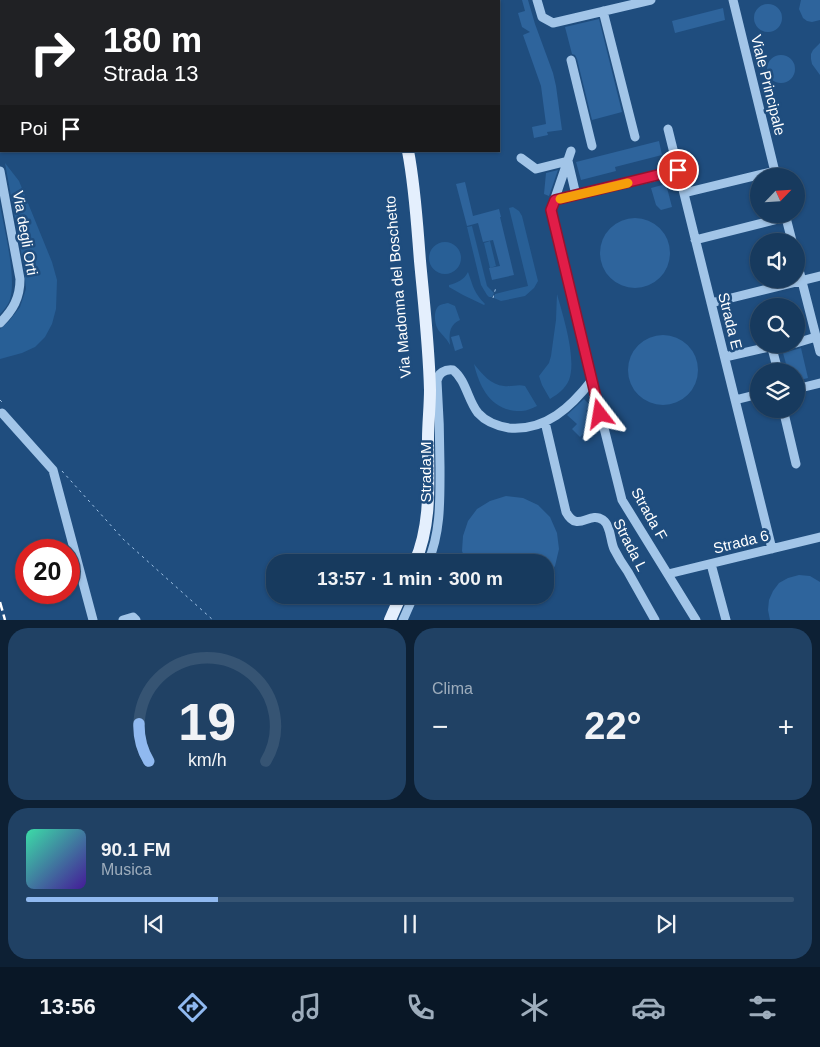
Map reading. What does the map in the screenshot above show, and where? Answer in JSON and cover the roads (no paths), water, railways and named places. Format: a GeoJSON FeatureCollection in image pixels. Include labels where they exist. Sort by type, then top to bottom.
{"type":"FeatureCollection","features":[{"type":"Feature","properties":{"kind":"main road","name":"Via Madonna del Boschetto"},"geometry":{"type":"LineString","coordinates":[[402,152],[423,386],[428,420]]}},
{"type":"Feature","properties":{"kind":"main road","name":"Via Madonna del Boschetto"},"geometry":{"type":"LineString","coordinates":[[408,152],[417,222],[430,390],[428,505],[425,530],[418,554]]}},
{"type":"Feature","properties":{"kind":"main road"},"geometry":{"type":"LineString","coordinates":[[390,620],[397,604]]}},
{"type":"Feature","properties":{"kind":"street"},"geometry":{"type":"LineString","coordinates":[[537,0],[542,17],[553,23],[651,0]]}},
{"type":"Feature","properties":{"kind":"street","name":"Viale Principale"},"geometry":{"type":"LineString","coordinates":[[732,0],[774,168]]}},
{"type":"Feature","properties":{"kind":"street"},"geometry":{"type":"LineString","coordinates":[[603,11],[636,137]]}},
{"type":"Feature","properties":{"kind":"street"},"geometry":{"type":"LineString","coordinates":[[571,60],[592,146]]}},
{"type":"Feature","properties":{"kind":"street","name":"Strada E"},"geometry":{"type":"LineString","coordinates":[[668,129],[772,549]]}},
{"type":"Feature","properties":{"kind":"street","name":"Strada F"},"geometry":{"type":"LineString","coordinates":[[571,151],[551,210],[622,500],[696,620]]}},
{"type":"Feature","properties":{"kind":"street"},"geometry":{"type":"LineString","coordinates":[[521,158],[536,169],[568,161],[576,195]]}},
{"type":"Feature","properties":{"kind":"street"},"geometry":{"type":"LineString","coordinates":[[555,200],[678,170]]}},
{"type":"Feature","properties":{"kind":"street","name":"Via degli Orti"},"geometry":{"type":"LineString","coordinates":[[0,171],[20,279],[18,297],[0,323]]}},
{"type":"Feature","properties":{"kind":"street"},"geometry":{"type":"LineString","coordinates":[[684,193],[750,179]]}},
{"type":"Feature","properties":{"kind":"street"},"geometry":{"type":"LineString","coordinates":[[695,240],[757,223]]}},
{"type":"Feature","properties":{"kind":"street"},"geometry":{"type":"LineString","coordinates":[[805,279],[820,276]]}},
{"type":"Feature","properties":{"kind":"street"},"geometry":{"type":"LineString","coordinates":[[711,304],[772,288]]}},
{"type":"Feature","properties":{"kind":"street"},"geometry":{"type":"LineString","coordinates":[[804,288],[817,333],[820,352]]}},
{"type":"Feature","properties":{"kind":"street"},"geometry":{"type":"LineString","coordinates":[[805,339],[817,333]]}},
{"type":"Feature","properties":{"kind":"street"},"geometry":{"type":"LineString","coordinates":[[725,357],[750,351]]}},
{"type":"Feature","properties":{"kind":"street","name":"Strada M"},"geometry":{"type":"LineString","coordinates":[[431,554],[437,531],[440,505],[438,376],[442,372],[450,370],[456,372],[478,413],[490,423],[502,427],[518,428],[534,427],[545,422]]}},
{"type":"Feature","properties":{"kind":"street"},"geometry":{"type":"LineString","coordinates":[[545,422],[571,404],[592,380]]}},
{"type":"Feature","properties":{"kind":"street"},"geometry":{"type":"LineString","coordinates":[[805,387],[820,383]]}},
{"type":"Feature","properties":{"kind":"street"},"geometry":{"type":"LineString","coordinates":[[735,400],[750,396]]}},
{"type":"Feature","properties":{"kind":"street"},"geometry":{"type":"LineString","coordinates":[[4,410],[54,470],[93,620]]}},
{"type":"Feature","properties":{"kind":"street"},"geometry":{"type":"LineString","coordinates":[[785,418],[796,464]]}},
{"type":"Feature","properties":{"kind":"street","name":"Strada L"},"geometry":{"type":"LineString","coordinates":[[545,422],[568,517],[577,522],[593,518],[604,520],[610,532],[614,548],[655,620]]}},
{"type":"Feature","properties":{"kind":"street","name":"Strada 6"},"geometry":{"type":"LineString","coordinates":[[668,574],[820,537]]}},
{"type":"Feature","properties":{"kind":"street"},"geometry":{"type":"LineString","coordinates":[[711,564],[726,620]]}},
{"type":"Feature","properties":{"kind":"street"},"geometry":{"type":"LineString","coordinates":[[403,620],[410,604]]}},
{"type":"Feature","properties":{"kind":"street"},"geometry":{"type":"LineString","coordinates":[[123,620],[134,617],[136,620]]}},
{"type":"Feature","properties":{"kind":"railway"},"geometry":{"type":"LineString","coordinates":[[0,602],[5,620]]}}]}
